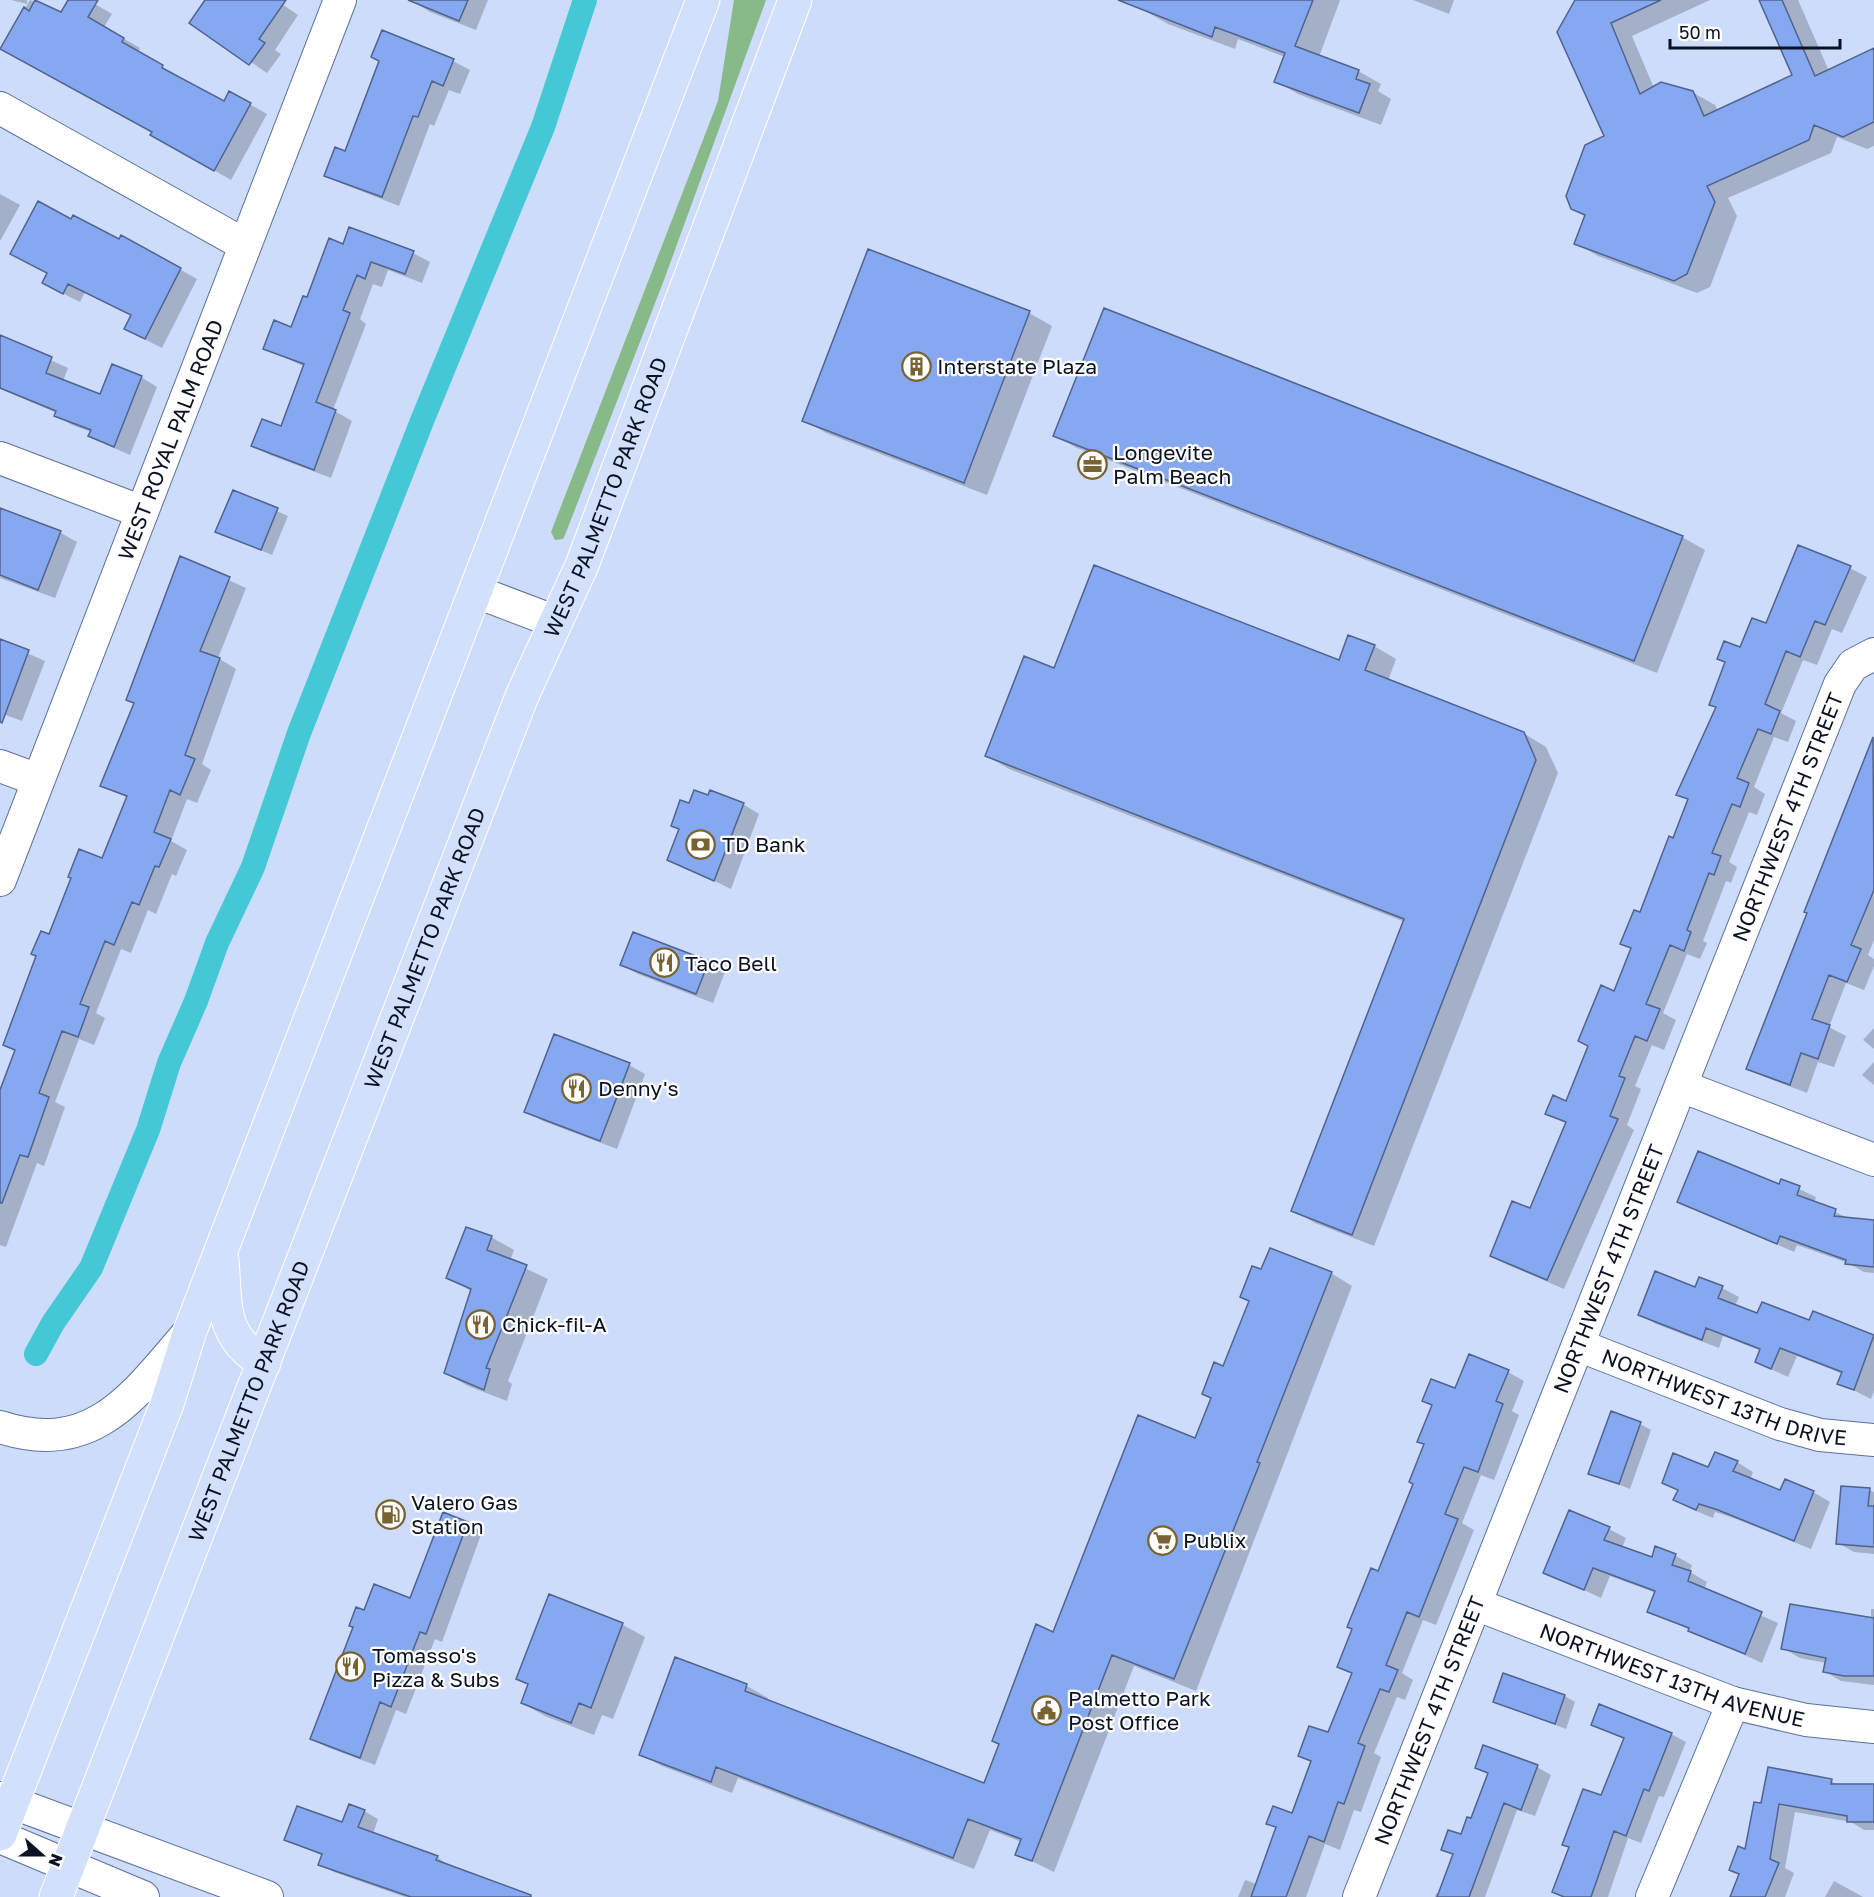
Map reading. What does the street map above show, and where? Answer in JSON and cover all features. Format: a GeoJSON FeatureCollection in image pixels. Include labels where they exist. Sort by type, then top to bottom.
{"type":"FeatureCollection","features":[{"type":"Feature","properties":{"kind":"main road"},"geometry":{"type":"LineString","coordinates":[[0,1836],[6,1800],[167,1404],[190,1331],[477,592],[703,0]]}},
{"type":"Feature","properties":{"kind":"main road","name":"WEST PALMETTO PARK ROAD"},"geometry":{"type":"LineString","coordinates":[[56,1897],[522,696],[582,565],[795,0]]}},
{"type":"Feature","properties":{"kind":"main road"},"geometry":{"type":"LineString","coordinates":[[221,1252],[226,1306],[232,1335],[242,1347],[264,1364]]}},
{"type":"Feature","properties":{"kind":"street","name":"WEST ROYAL PALM ROAD"},"geometry":{"type":"LineString","coordinates":[[0,880],[340,0]]}},
{"type":"Feature","properties":{"kind":"street"},"geometry":{"type":"LineString","coordinates":[[0,108],[245,245]]}},
{"type":"Feature","properties":{"kind":"street"},"geometry":{"type":"LineString","coordinates":[[0,458],[142,512]]}},
{"type":"Feature","properties":{"kind":"street"},"geometry":{"type":"LineString","coordinates":[[477,592],[556,622]]}},
{"type":"Feature","properties":{"kind":"street","name":"NORTHWEST 4TH STREET"},"geometry":{"type":"LineString","coordinates":[[1359,1897],[1840,684],[1853,665],[1874,654]]}},
{"type":"Feature","properties":{"kind":"street"},"geometry":{"type":"LineString","coordinates":[[0,766],[38,780]]}},
{"type":"Feature","properties":{"kind":"street"},"geometry":{"type":"LineString","coordinates":[[1681,1086],[1874,1160]]}},
{"type":"Feature","properties":{"kind":"street"},"geometry":{"type":"LineString","coordinates":[[0,1427],[38,1436],[58,1435],[92,1427],[129,1401],[190,1331]]}},
{"type":"Feature","properties":{"kind":"street","name":"NORTHWEST 13TH DRIVE"},"geometry":{"type":"LineString","coordinates":[[1578,1345],[1780,1424],[1820,1434],[1874,1440]]}},
{"type":"Feature","properties":{"kind":"street","name":"NORTHWEST 13TH AVENUE"},"geometry":{"type":"LineString","coordinates":[[1475,1604],[1733,1703],[1806,1720],[1874,1727]]}},
{"type":"Feature","properties":{"kind":"street"},"geometry":{"type":"LineString","coordinates":[[1652,1897],[1733,1703]]}},
{"type":"Feature","properties":{"kind":"street"},"geometry":{"type":"LineString","coordinates":[[6,1800],[267,1897]]}},
{"type":"Feature","properties":{"kind":"street"},"geometry":{"type":"LineString","coordinates":[[0,1836],[67,1867],[144,1897]]}},
{"type":"Feature","properties":{"kind":"green space"},"geometry":{"type":"Polygon","coordinates":[[[734,0],[766,0],[664,280],[565,535],[563,539],[555,540],[551,532],[718,101],[734,0]]]}},
{"type":"Feature","properties":{"kind":"building"},"geometry":{"type":"Polygon","coordinates":[[[35,0],[61,12],[68,0],[98,0],[88,17],[124,38],[122,42],[163,65],[162,68],[224,101],[229,91],[251,103],[214,171],[150,135],[152,132],[0,49],[24,7],[29,11],[35,0]]]}},
{"type":"Feature","properties":{"kind":"building"},"geometry":{"type":"Polygon","coordinates":[[[205,0],[286,0],[259,39],[265,43],[249,65],[189,23],[205,0]]]}},
{"type":"Feature","properties":{"kind":"building"},"geometry":{"type":"Polygon","coordinates":[[[408,0],[468,0],[459,21],[408,0]]]}},
{"type":"Feature","properties":{"kind":"building"},"geometry":{"type":"Polygon","coordinates":[[[1118,0],[1313,0],[1295,46],[1359,70],[1356,79],[1370,84],[1359,113],[1274,82],[1285,53],[1215,27],[1212,37],[1118,0]]]}},
{"type":"Feature","properties":{"kind":"building"},"geometry":{"type":"Polygon","coordinates":[[[1575,0],[1661,0],[1611,23],[1640,94],[1661,82],[1693,91],[1704,116],[1792,75],[1759,0],[1782,0],[1815,76],[1874,48],[1874,122],[1843,137],[1814,125],[1809,140],[1707,186],[1715,202],[1687,274],[1674,281],[1574,244],[1585,215],[1571,209],[1566,196],[1585,145],[1604,136],[1557,32],[1575,0]]]}},
{"type":"Feature","properties":{"kind":"building"},"geometry":{"type":"Polygon","coordinates":[[[382,30],[454,59],[443,86],[432,81],[418,117],[413,116],[382,197],[324,176],[335,147],[345,151],[379,61],[371,57],[382,30]]]}},
{"type":"Feature","properties":{"kind":"building"},"geometry":{"type":"Polygon","coordinates":[[[38,201],[71,219],[73,215],[119,239],[121,235],[181,268],[145,339],[124,329],[131,315],[68,284],[63,294],[42,283],[47,273],[10,254],[38,201]]]}},
{"type":"Feature","properties":{"kind":"building"},"geometry":{"type":"Polygon","coordinates":[[[349,227],[414,251],[405,274],[371,262],[365,279],[357,275],[343,310],[350,313],[316,402],[336,410],[314,470],[251,446],[262,419],[281,426],[304,364],[263,349],[274,320],[291,327],[303,296],[307,297],[329,238],[343,244],[349,227]]]}},
{"type":"Feature","properties":{"kind":"building","name":"Interstate Plaza"},"geometry":{"type":"Polygon","coordinates":[[[868,249],[1030,311],[964,483],[802,421],[868,249]]]}},
{"type":"Feature","properties":{"kind":"building"},"geometry":{"type":"Polygon","coordinates":[[[1104,308],[1683,536],[1634,661],[1053,436],[1104,308]]]}},
{"type":"Feature","properties":{"kind":"building"},"geometry":{"type":"Polygon","coordinates":[[[0,335],[52,357],[46,373],[100,394],[112,364],[142,376],[114,447],[88,436],[91,430],[54,416],[56,411],[0,388],[0,335]]]}},
{"type":"Feature","properties":{"kind":"building"},"geometry":{"type":"Polygon","coordinates":[[[233,490],[278,508],[261,550],[215,532],[233,490]]]}},
{"type":"Feature","properties":{"kind":"building"},"geometry":{"type":"Polygon","coordinates":[[[0,508],[61,531],[38,590],[0,575],[0,508]]]}},
{"type":"Feature","properties":{"kind":"building"},"geometry":{"type":"Polygon","coordinates":[[[1798,545],[1851,566],[1825,625],[1815,621],[1800,657],[1786,651],[1765,704],[1780,711],[1771,734],[1758,729],[1737,778],[1749,783],[1740,807],[1732,804],[1712,853],[1721,856],[1714,875],[1709,873],[1687,930],[1691,932],[1684,951],[1670,945],[1646,1004],[1660,1009],[1647,1041],[1635,1036],[1619,1076],[1625,1078],[1610,1116],[1618,1119],[1547,1280],[1490,1256],[1512,1201],[1530,1208],[1566,1122],[1545,1114],[1553,1095],[1566,1101],[1588,1046],[1578,1041],[1601,985],[1614,991],[1631,948],[1620,944],[1634,910],[1640,912],[1669,836],[1673,838],[1688,799],[1676,795],[1716,707],[1709,705],[1725,662],[1717,659],[1724,641],[1740,647],[1752,618],[1766,623],[1798,545]]]}},
{"type":"Feature","properties":{"kind":"building"},"geometry":{"type":"Polygon","coordinates":[[[180,556],[230,577],[200,651],[220,658],[185,755],[195,759],[180,795],[170,790],[154,832],[171,839],[159,867],[155,866],[139,905],[132,902],[114,945],[105,941],[80,1004],[89,1007],[78,1037],[62,1031],[39,1093],[49,1097],[28,1157],[20,1155],[2,1203],[0,1203],[0,1090],[15,1050],[3,1045],[36,956],[31,954],[41,931],[49,934],[71,878],[68,877],[79,849],[102,858],[127,796],[100,786],[134,703],[126,700],[180,556]]]}},
{"type":"Feature","properties":{"kind":"building"},"geometry":{"type":"Polygon","coordinates":[[[1094,565],[1339,660],[1348,635],[1375,645],[1365,670],[1524,732],[1536,760],[1352,1235],[1291,1211],[1404,919],[985,756],[1024,656],[1054,668],[1094,565]]]}},
{"type":"Feature","properties":{"kind":"building"},"geometry":{"type":"Polygon","coordinates":[[[0,639],[29,650],[2,723],[0,722],[0,639]]]}},
{"type":"Feature","properties":{"kind":"building"},"geometry":{"type":"Polygon","coordinates":[[[1873,737],[1874,890],[1851,945],[1861,949],[1847,982],[1829,975],[1812,1019],[1830,1025],[1818,1059],[1801,1053],[1790,1085],[1746,1069],[1807,913],[1804,912],[1873,737]]]}},
{"type":"Feature","properties":{"kind":"building","name":"TD Bank"},"geometry":{"type":"Polygon","coordinates":[[[694,790],[708,795],[710,790],[744,803],[714,881],[667,860],[679,829],[671,826],[680,800],[689,803],[694,790]]]}},
{"type":"Feature","properties":{"kind":"building","name":"Taco Bell"},"geometry":{"type":"Polygon","coordinates":[[[633,932],[709,961],[696,994],[620,965],[633,932]]]}},
{"type":"Feature","properties":{"kind":"building","name":"Denny's"},"geometry":{"type":"Polygon","coordinates":[[[554,1034],[630,1063],[600,1141],[524,1112],[554,1034]]]}},
{"type":"Feature","properties":{"kind":"building"},"geometry":{"type":"Polygon","coordinates":[[[1698,1151],[1779,1184],[1781,1179],[1800,1186],[1797,1195],[1836,1209],[1834,1216],[1874,1220],[1874,1267],[1845,1264],[1846,1260],[1780,1236],[1777,1244],[1677,1202],[1698,1151]]]}},
{"type":"Feature","properties":{"kind":"building","name":"Chick-fil-A"},"geometry":{"type":"Polygon","coordinates":[[[466,1227],[492,1236],[487,1250],[527,1265],[486,1368],[490,1369],[484,1390],[444,1373],[471,1289],[446,1278],[466,1227]]]}},
{"type":"Feature","properties":{"kind":"building"},"geometry":{"type":"Polygon","coordinates":[[[1270,1248],[1332,1272],[1257,1462],[1260,1463],[1174,1679],[1112,1655],[1032,1861],[1015,1855],[1021,1839],[968,1819],[953,1858],[716,1767],[711,1782],[639,1755],[675,1657],[747,1684],[745,1691],[984,1783],[999,1744],[992,1741],[1036,1624],[1053,1632],[1138,1415],[1195,1438],[1211,1398],[1202,1394],[1214,1362],[1223,1366],[1249,1301],[1240,1297],[1252,1266],[1261,1269],[1270,1248]]]}},
{"type":"Feature","properties":{"kind":"building"},"geometry":{"type":"Polygon","coordinates":[[[1655,1271],[1695,1287],[1699,1277],[1723,1286],[1718,1298],[1757,1313],[1762,1302],[1809,1320],[1813,1311],[1874,1335],[1854,1390],[1837,1384],[1842,1372],[1780,1348],[1771,1369],[1755,1362],[1760,1349],[1706,1328],[1702,1340],[1638,1315],[1655,1271]]]}},
{"type":"Feature","properties":{"kind":"building"},"geometry":{"type":"Polygon","coordinates":[[[1469,1354],[1509,1370],[1496,1401],[1503,1404],[1478,1472],[1464,1467],[1445,1514],[1458,1519],[1419,1617],[1407,1612],[1386,1665],[1398,1670],[1389,1692],[1380,1689],[1358,1743],[1365,1746],[1344,1804],[1338,1802],[1324,1842],[1309,1836],[1286,1897],[1251,1897],[1276,1827],[1266,1824],[1273,1806],[1292,1813],[1311,1761],[1298,1756],[1309,1726],[1328,1732],[1352,1673],[1337,1667],[1352,1629],[1347,1627],[1371,1568],[1378,1571],[1413,1484],[1409,1482],[1424,1444],[1417,1442],[1432,1405],[1422,1401],[1431,1379],[1455,1388],[1469,1354]]]}},
{"type":"Feature","properties":{"kind":"building"},"geometry":{"type":"Polygon","coordinates":[[[1611,1411],[1641,1422],[1619,1484],[1588,1474],[1611,1411]]]}},
{"type":"Feature","properties":{"kind":"building"},"geometry":{"type":"Polygon","coordinates":[[[1715,1452],[1738,1461],[1733,1471],[1780,1490],[1785,1479],[1814,1491],[1794,1541],[1718,1510],[1699,1504],[1696,1510],[1673,1500],[1678,1490],[1662,1483],[1673,1453],[1708,1467],[1715,1452]]]}},
{"type":"Feature","properties":{"kind":"building"},"geometry":{"type":"Polygon","coordinates":[[[1841,1486],[1870,1488],[1868,1506],[1874,1506],[1874,1547],[1836,1544],[1841,1486]]]}},
{"type":"Feature","properties":{"kind":"building"},"geometry":{"type":"Polygon","coordinates":[[[1569,1510],[1610,1527],[1604,1540],[1652,1557],[1655,1546],[1676,1554],[1672,1565],[1691,1571],[1688,1581],[1762,1612],[1745,1654],[1688,1631],[1689,1628],[1647,1612],[1655,1591],[1593,1568],[1584,1590],[1543,1573],[1569,1510]]]}},
{"type":"Feature","properties":{"kind":"building"},"geometry":{"type":"Polygon","coordinates":[[[443,1512],[468,1522],[426,1634],[420,1632],[391,1707],[380,1702],[360,1758],[310,1739],[353,1627],[349,1626],[356,1607],[364,1610],[374,1584],[410,1598],[443,1512]]]}},
{"type":"Feature","properties":{"kind":"building"},"geometry":{"type":"Polygon","coordinates":[[[549,1594],[623,1623],[591,1708],[579,1703],[571,1723],[521,1703],[528,1684],[516,1679],[549,1594]]]}},
{"type":"Feature","properties":{"kind":"building"},"geometry":{"type":"Polygon","coordinates":[[[1790,1604],[1874,1618],[1874,1676],[1844,1676],[1823,1672],[1826,1658],[1781,1649],[1790,1604]]]}},
{"type":"Feature","properties":{"kind":"building"},"geometry":{"type":"Polygon","coordinates":[[[1503,1673],[1565,1695],[1555,1724],[1493,1702],[1503,1673]]]}},
{"type":"Feature","properties":{"kind":"building"},"geometry":{"type":"Polygon","coordinates":[[[1599,1704],[1672,1733],[1649,1791],[1644,1789],[1626,1836],[1614,1831],[1591,1897],[1564,1897],[1552,1892],[1569,1847],[1562,1845],[1583,1789],[1601,1795],[1624,1738],[1591,1725],[1599,1704]]]}},
{"type":"Feature","properties":{"kind":"building"},"geometry":{"type":"Polygon","coordinates":[[[1483,1745],[1538,1765],[1521,1810],[1504,1803],[1469,1897],[1437,1897],[1453,1854],[1441,1850],[1448,1830],[1461,1834],[1467,1817],[1471,1818],[1488,1773],[1475,1768],[1483,1745]]]}},
{"type":"Feature","properties":{"kind":"building"},"geometry":{"type":"Polygon","coordinates":[[[1768,1767],[1832,1779],[1831,1784],[1874,1784],[1874,1822],[1847,1822],[1847,1816],[1779,1804],[1770,1859],[1779,1863],[1765,1897],[1730,1897],[1739,1874],[1729,1870],[1738,1846],[1745,1849],[1754,1802],[1761,1803],[1768,1767]]]}},
{"type":"Feature","properties":{"kind":"building"},"geometry":{"type":"Polygon","coordinates":[[[349,1804],[365,1810],[358,1827],[438,1856],[436,1860],[531,1895],[531,1897],[411,1897],[318,1865],[322,1854],[284,1840],[297,1806],[342,1822],[349,1804]]]}},
{"type":"Feature","properties":{"kind":"waterway"},"geometry":{"type":"LineString","coordinates":[[36,1354],[53,1323],[91,1268],[148,1130],[169,1063],[196,1001],[217,943],[253,867],[299,733],[424,416],[543,127],[585,0]]}},
{"type":"Feature","properties":{"kind":"place","name":"Interstate Plaza"},"geometry":{"type":"Point","coordinates":[916,366]}},
{"type":"Feature","properties":{"kind":"place","name":"Longevite Palm Beach"},"geometry":{"type":"Point","coordinates":[1092,464]}},
{"type":"Feature","properties":{"kind":"place","name":"TD Bank"},"geometry":{"type":"Point","coordinates":[701,844]}},
{"type":"Feature","properties":{"kind":"place","name":"Taco Bell"},"geometry":{"type":"Point","coordinates":[664,963]}},
{"type":"Feature","properties":{"kind":"place","name":"Denny's"},"geometry":{"type":"Point","coordinates":[577,1088]}},
{"type":"Feature","properties":{"kind":"place","name":"Chick-fil-A"},"geometry":{"type":"Point","coordinates":[481,1324]}},
{"type":"Feature","properties":{"kind":"place","name":"Valero Gas Station"},"geometry":{"type":"Point","coordinates":[390,1514]}},
{"type":"Feature","properties":{"kind":"place","name":"Publix"},"geometry":{"type":"Point","coordinates":[1162,1540]}},
{"type":"Feature","properties":{"kind":"place","name":"Tomasso's Pizza & Subs"},"geometry":{"type":"Point","coordinates":[351,1667]}},
{"type":"Feature","properties":{"kind":"place","name":"Palmetto Park Post Office"},"geometry":{"type":"Point","coordinates":[1047,1710]}}]}
